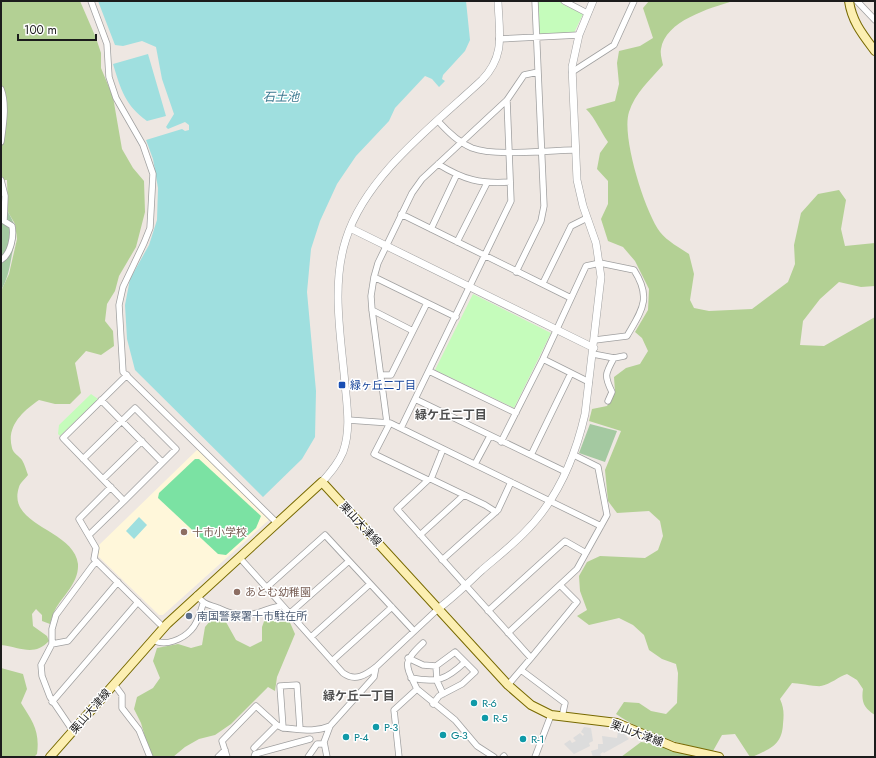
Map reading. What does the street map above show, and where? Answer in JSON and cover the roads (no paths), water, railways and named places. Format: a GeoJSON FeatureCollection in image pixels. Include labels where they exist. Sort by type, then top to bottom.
{"type":"FeatureCollection","features":[{"type":"Feature","properties":{"kind":"main road"},"geometry":{"type":"LineString","coordinates":[[849,1],[851,14],[856,26],[875,51]]}},
{"type":"Feature","properties":{"kind":"main road","name":"栗山大津線"},"geometry":{"type":"LineString","coordinates":[[50,757],[164,628],[239,557],[322,482],[508,685],[531,705],[551,715],[617,723],[674,747],[718,757]]}},
{"type":"Feature","properties":{"kind":"street"},"geometry":{"type":"LineString","coordinates":[[91,1],[106,44],[109,77],[116,98],[143,145],[153,174],[150,228],[123,287],[119,305],[123,372],[277,523]]}},
{"type":"Feature","properties":{"kind":"street"},"geometry":{"type":"LineString","coordinates":[[322,482],[334,468],[343,453],[347,435],[348,420],[339,312],[339,294],[342,254],[350,228],[362,204],[380,177],[489,72],[497,57],[499,40],[498,1]]}},
{"type":"Feature","properties":{"kind":"street"},"geometry":{"type":"LineString","coordinates":[[516,272],[537,231],[543,213],[535,1]]}},
{"type":"Feature","properties":{"kind":"street"},"geometry":{"type":"LineString","coordinates":[[564,1],[587,13]]}},
{"type":"Feature","properties":{"kind":"street"},"geometry":{"type":"LineString","coordinates":[[239,557],[281,606],[343,673],[353,678],[362,677],[376,667],[439,608],[524,533],[550,500],[574,455],[585,414],[601,284],[600,263],[596,242],[579,193],[575,150],[572,72],[578,35],[593,1]]}},
{"type":"Feature","properties":{"kind":"street"},"geometry":{"type":"LineString","coordinates":[[572,72],[614,45],[634,1]]}},
{"type":"Feature","properties":{"kind":"street"},"geometry":{"type":"LineString","coordinates":[[857,1],[875,20]]}},
{"type":"Feature","properties":{"kind":"street"},"geometry":{"type":"LineString","coordinates":[[499,40],[536,36],[578,35]]}},
{"type":"Feature","properties":{"kind":"street"},"geometry":{"type":"LineString","coordinates":[[496,512],[464,495],[374,454],[388,423],[372,310],[372,296],[374,277],[378,262],[401,214],[422,179],[507,100],[524,75],[538,72]]}},
{"type":"Feature","properties":{"kind":"street"},"geometry":{"type":"LineString","coordinates":[[1,89],[4,96],[1,142]]}},
{"type":"Feature","properties":{"kind":"street"},"geometry":{"type":"LineString","coordinates":[[401,428],[511,201],[507,100]]}},
{"type":"Feature","properties":{"kind":"street"},"geometry":{"type":"LineString","coordinates":[[438,121],[451,135],[473,148],[509,152],[575,150]]}},
{"type":"Feature","properties":{"kind":"street"},"geometry":{"type":"LineString","coordinates":[[438,164],[456,176],[486,184],[510,182]]}},
{"type":"Feature","properties":{"kind":"street"},"geometry":{"type":"LineString","coordinates":[[431,229],[456,176]]}},
{"type":"Feature","properties":{"kind":"street"},"geometry":{"type":"LineString","coordinates":[[1,180],[5,196],[4,221],[12,226],[14,235],[7,255],[1,260]]}},
{"type":"Feature","properties":{"kind":"street"},"geometry":{"type":"LineString","coordinates":[[457,242],[486,184]]}},
{"type":"Feature","properties":{"kind":"street"},"geometry":{"type":"LineString","coordinates":[[401,214],[571,298]]}},
{"type":"Feature","properties":{"kind":"street"},"geometry":{"type":"LineString","coordinates":[[543,283],[571,226],[588,218]]}},
{"type":"Feature","properties":{"kind":"street"},"geometry":{"type":"LineString","coordinates":[[350,228],[556,330],[593,351],[614,358],[624,356]]}},
{"type":"Feature","properties":{"kind":"street"},"geometry":{"type":"LineString","coordinates":[[501,442],[543,359],[586,266],[600,263],[634,270],[644,288],[643,310],[627,336],[595,340]]}},
{"type":"Feature","properties":{"kind":"street"},"geometry":{"type":"LineString","coordinates":[[374,277],[456,317]]}},
{"type":"Feature","properties":{"kind":"street"},"geometry":{"type":"LineString","coordinates":[[381,375],[391,375],[427,303]]}},
{"type":"Feature","properties":{"kind":"street"},"geometry":{"type":"LineString","coordinates":[[372,310],[413,331]]}},
{"type":"Feature","properties":{"kind":"street"},"geometry":{"type":"LineString","coordinates":[[608,402],[612,392],[606,379],[606,373],[614,358]]}},
{"type":"Feature","properties":{"kind":"street"},"geometry":{"type":"LineString","coordinates":[[543,359],[589,382]]}},
{"type":"Feature","properties":{"kind":"street"},"geometry":{"type":"LineString","coordinates":[[429,371],[516,413]]}},
{"type":"Feature","properties":{"kind":"street"},"geometry":{"type":"LineString","coordinates":[[530,455],[571,373]]}},
{"type":"Feature","properties":{"kind":"street"},"geometry":{"type":"LineString","coordinates":[[124,501],[62,438],[127,376]]}},
{"type":"Feature","properties":{"kind":"street"},"geometry":{"type":"LineString","coordinates":[[415,399],[501,442],[566,472]]}},
{"type":"Feature","properties":{"kind":"street"},"geometry":{"type":"LineString","coordinates":[[101,400],[162,462]]}},
{"type":"Feature","properties":{"kind":"street"},"geometry":{"type":"LineString","coordinates":[[83,459],[135,408],[176,449],[89,535]]}},
{"type":"Feature","properties":{"kind":"street"},"geometry":{"type":"LineString","coordinates":[[348,420],[388,423],[401,428],[601,526]]}},
{"type":"Feature","properties":{"kind":"street"},"geometry":{"type":"LineString","coordinates":[[475,464],[490,436]]}},
{"type":"Feature","properties":{"kind":"street"},"geometry":{"type":"LineString","coordinates":[[103,480],[142,442]]}},
{"type":"Feature","properties":{"kind":"street"},"geometry":{"type":"LineString","coordinates":[[443,449],[430,479],[397,509],[531,658]]}},
{"type":"Feature","properties":{"kind":"street"},"geometry":{"type":"LineString","coordinates":[[508,633],[577,569],[607,515],[598,467],[574,455]]}},
{"type":"Feature","properties":{"kind":"street"},"geometry":{"type":"LineString","coordinates":[[442,560],[496,512],[511,482]]}},
{"type":"Feature","properties":{"kind":"street"},"geometry":{"type":"LineString","coordinates":[[111,487],[79,519],[96,548],[94,559],[164,628]]}},
{"type":"Feature","properties":{"kind":"street"},"geometry":{"type":"LineString","coordinates":[[420,535],[464,495]]}},
{"type":"Feature","properties":{"kind":"street"},"geometry":{"type":"LineString","coordinates":[[266,588],[325,535],[414,631]]}},
{"type":"Feature","properties":{"kind":"street"},"geometry":{"type":"LineString","coordinates":[[488,611],[565,541],[586,553]]}},
{"type":"Feature","properties":{"kind":"street"},"geometry":{"type":"LineString","coordinates":[[289,614],[349,561]]}},
{"type":"Feature","properties":{"kind":"street"},"geometry":{"type":"LineString","coordinates":[[73,731],[52,702],[45,688],[41,665],[52,644],[52,629],[57,612],[97,562]]}},
{"type":"Feature","properties":{"kind":"street"},"geometry":{"type":"LineString","coordinates":[[52,644],[68,641],[118,582]]}},
{"type":"Feature","properties":{"kind":"street"},"geometry":{"type":"LineString","coordinates":[[311,637],[370,584]]}},
{"type":"Feature","properties":{"kind":"street"},"geometry":{"type":"LineString","coordinates":[[508,685],[577,602],[560,585]]}},
{"type":"Feature","properties":{"kind":"street"},"geometry":{"type":"LineString","coordinates":[[197,596],[203,604],[244,617],[281,606]]}},
{"type":"Feature","properties":{"kind":"street"},"geometry":{"type":"LineString","coordinates":[[52,702],[138,602]]}},
{"type":"Feature","properties":{"kind":"street"},"geometry":{"type":"LineString","coordinates":[[154,640],[158,643],[164,643],[185,635],[196,623],[203,604]]}},
{"type":"Feature","properties":{"kind":"street"},"geometry":{"type":"LineString","coordinates":[[332,661],[392,608]]}},
{"type":"Feature","properties":{"kind":"street"},"geometry":{"type":"LineString","coordinates":[[423,643],[408,658],[406,666],[417,689],[433,704],[455,720],[477,746],[494,757]]}},
{"type":"Feature","properties":{"kind":"street"},"geometry":{"type":"LineString","coordinates":[[408,658],[423,665],[436,666],[455,652],[475,672],[462,684],[443,694],[433,704]]}},
{"type":"Feature","properties":{"kind":"street"},"geometry":{"type":"LineString","coordinates":[[411,678],[437,681],[449,675],[465,662]]}},
{"type":"Feature","properties":{"kind":"street"},"geometry":{"type":"LineString","coordinates":[[436,666],[437,681],[443,694]]}},
{"type":"Feature","properties":{"kind":"street"},"geometry":{"type":"LineString","coordinates":[[327,757],[324,744],[325,735],[330,726],[374,677],[376,667]]}},
{"type":"Feature","properties":{"kind":"street"},"geometry":{"type":"LineString","coordinates":[[521,670],[565,703],[562,717]]}},
{"type":"Feature","properties":{"kind":"street"},"geometry":{"type":"LineString","coordinates":[[114,684],[122,695],[122,708],[139,730],[150,757]]}},
{"type":"Feature","properties":{"kind":"street"},"geometry":{"type":"LineString","coordinates":[[283,728],[280,686],[297,685],[300,729]]}},
{"type":"Feature","properties":{"kind":"street"},"geometry":{"type":"LineString","coordinates":[[399,757],[394,710],[417,689]]}},
{"type":"Feature","properties":{"kind":"street"},"geometry":{"type":"LineString","coordinates":[[227,757],[222,741],[256,706],[277,725],[283,728],[307,731],[323,729],[330,726]]}},
{"type":"Feature","properties":{"kind":"street"},"geometry":{"type":"LineString","coordinates":[[535,757],[551,715]]}},
{"type":"Feature","properties":{"kind":"street"},"geometry":{"type":"LineString","coordinates":[[254,748],[277,725]]}},
{"type":"Feature","properties":{"kind":"street"},"geometry":{"type":"LineString","coordinates":[[254,757],[255,754],[310,739]]}},
{"type":"Feature","properties":{"kind":"street"},"geometry":{"type":"LineString","coordinates":[[308,757],[317,744],[324,744]]}},
{"type":"Feature","properties":{"kind":"street"},"geometry":{"type":"LineString","coordinates":[[218,757],[225,750]]}},
{"type":"Feature","properties":{"kind":"water","name":"石土池"},"geometry":{"type":"Polygon","coordinates":[[[98,1],[466,1],[470,40],[465,51],[443,75],[442,79],[445,81],[439,87],[432,79],[425,76],[395,108],[389,121],[356,156],[337,184],[320,221],[311,249],[307,292],[316,391],[315,437],[302,459],[263,497],[135,370],[127,339],[125,305],[130,279],[149,245],[157,220],[158,188],[153,159],[146,140],[182,129],[185,131],[189,130],[189,125],[185,122],[168,129],[166,127],[174,114],[162,79],[156,47],[142,41],[123,46],[115,45],[98,1]]]}},
{"type":"Feature","properties":{"kind":"water"},"geometry":{"type":"Polygon","coordinates":[[[148,54],[166,116],[147,121],[129,103],[121,89],[113,64],[148,54]]]}},
{"type":"Feature","properties":{"kind":"water"},"geometry":{"type":"Polygon","coordinates":[[[139,517],[147,525],[134,539],[126,531],[139,517]]]}},
{"type":"Feature","properties":{"kind":"place","name":"緑ヶ丘二丁目"},"geometry":{"type":"Point","coordinates":[342,385]}},
{"type":"Feature","properties":{"kind":"place","name":"十市小学校"},"geometry":{"type":"Point","coordinates":[184,532]}},
{"type":"Feature","properties":{"kind":"place","name":"あとむ幼稚園"},"geometry":{"type":"Point","coordinates":[237,592]}},
{"type":"Feature","properties":{"kind":"place","name":"南国警察署十市駐在所"},"geometry":{"type":"Point","coordinates":[189,616]}},
{"type":"Feature","properties":{"kind":"place","name":"R-6"},"geometry":{"type":"Point","coordinates":[474,703]}},
{"type":"Feature","properties":{"kind":"place","name":"R-5"},"geometry":{"type":"Point","coordinates":[485,718]}},
{"type":"Feature","properties":{"kind":"place","name":"P-3"},"geometry":{"type":"Point","coordinates":[376,727]}},
{"type":"Feature","properties":{"kind":"place","name":"G-3"},"geometry":{"type":"Point","coordinates":[443,735]}},
{"type":"Feature","properties":{"kind":"place","name":"P-4"},"geometry":{"type":"Point","coordinates":[346,737]}},
{"type":"Feature","properties":{"kind":"place","name":"R-1"},"geometry":{"type":"Point","coordinates":[523,739]}},
{"type":"Feature","properties":{"kind":"district","name":"緑ケ丘二丁目"},"geometry":{"type":"Point","coordinates":[451,415]}},
{"type":"Feature","properties":{"kind":"district","name":"緑ケ丘一丁目"},"geometry":{"type":"Point","coordinates":[359,696]}}]}
